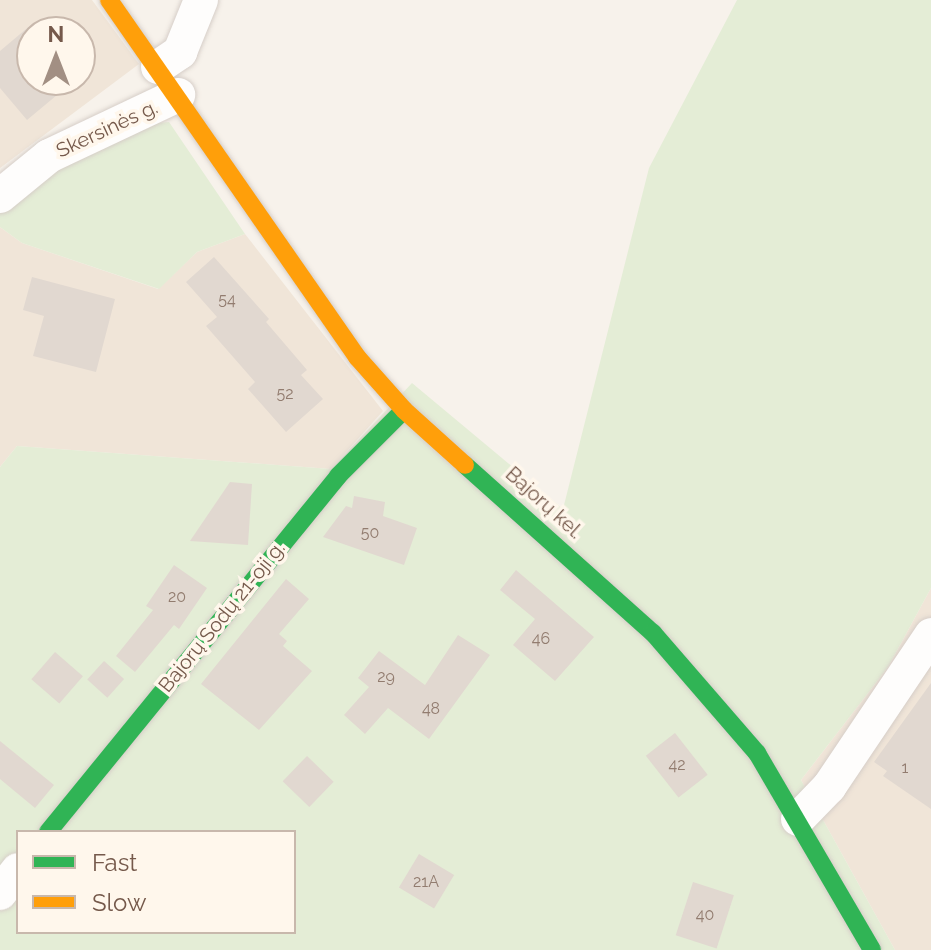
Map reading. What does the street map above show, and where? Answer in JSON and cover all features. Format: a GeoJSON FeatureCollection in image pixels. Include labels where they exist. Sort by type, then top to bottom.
{"type":"FeatureCollection","features":[{"type":"Feature","properties":{"kind":"street","name":"Bajorų kel."},"geometry":{"type":"LineString","coordinates":[[109,0],[178,95],[315,304],[404,410],[653,633],[757,753],[872,950]]}},
{"type":"Feature","properties":{"kind":"street","name":"Skersinės g."},"geometry":{"type":"LineString","coordinates":[[158,67],[180,52],[201,0]]}},
{"type":"Feature","properties":{"kind":"street","name":"Skersinės g."},"geometry":{"type":"LineString","coordinates":[[0,196],[49,156],[178,95]]}},
{"type":"Feature","properties":{"kind":"street","name":"Bajorų Sodų 21-oji g."},"geometry":{"type":"LineString","coordinates":[[50,830],[338,476],[404,410]]}},
{"type":"Feature","properties":{"kind":"street"},"geometry":{"type":"LineString","coordinates":[[798,819],[829,787],[931,635]]}},
{"type":"Feature","properties":{"kind":"street"},"geometry":{"type":"LineString","coordinates":[[0,893],[16,873]]}},
{"type":"Feature","properties":{"kind":"shaded area"},"geometry":{"type":"Polygon","coordinates":[[[0,0],[92,0],[139,64],[0,168],[0,0]]]}},
{"type":"Feature","properties":{"kind":"shaded area"},"geometry":{"type":"Polygon","coordinates":[[[0,227],[22,243],[158,289],[197,252],[245,234],[383,411],[331,469],[17,446],[0,467],[0,227]]]}},
{"type":"Feature","properties":{"kind":"shaded area"},"geometry":{"type":"Polygon","coordinates":[[[931,588],[931,950],[895,950],[801,780],[888,667],[931,588]]]}},
{"type":"Feature","properties":{"kind":"green space"},"geometry":{"type":"Polygon","coordinates":[[[737,0],[931,0],[931,588],[888,667],[801,780],[895,950],[0,950],[0,467],[17,446],[331,469],[412,383],[563,509],[649,168],[737,0]]]}},
{"type":"Feature","properties":{"kind":"green space"},"geometry":{"type":"Polygon","coordinates":[[[169,122],[245,234],[197,252],[159,289],[22,243],[0,227],[0,211],[65,161],[147,124],[169,122]]]}},
{"type":"Feature","properties":{"kind":"building"},"geometry":{"type":"Polygon","coordinates":[[[16,38],[16,96],[56,96],[27,120],[0,88],[0,51],[16,38]]]}},
{"type":"Feature","properties":{"kind":"building"},"geometry":{"type":"Polygon","coordinates":[[[214,257],[269,319],[266,322],[307,370],[301,375],[323,399],[286,432],[248,389],[255,382],[206,326],[217,317],[186,282],[214,257]]]}},
{"type":"Feature","properties":{"kind":"building"},"geometry":{"type":"Polygon","coordinates":[[[32,277],[115,299],[96,372],[33,356],[44,316],[23,310],[32,277]]]}},
{"type":"Feature","properties":{"kind":"building"},"geometry":{"type":"Polygon","coordinates":[[[230,482],[252,484],[248,545],[190,541],[230,482]]]}},
{"type":"Feature","properties":{"kind":"building"},"geometry":{"type":"Polygon","coordinates":[[[354,496],[385,502],[383,516],[417,528],[404,565],[323,537],[346,506],[352,508],[354,496]]]}},
{"type":"Feature","properties":{"kind":"building"},"geometry":{"type":"Polygon","coordinates":[[[174,565],[207,588],[179,629],[174,625],[135,672],[116,656],[153,610],[146,606],[174,565]]]}},
{"type":"Feature","properties":{"kind":"building"},"geometry":{"type":"Polygon","coordinates":[[[516,570],[594,637],[555,681],[513,645],[535,619],[500,590],[516,570]]]}},
{"type":"Feature","properties":{"kind":"building"},"geometry":{"type":"Polygon","coordinates":[[[286,579],[309,599],[279,634],[287,641],[283,646],[312,671],[259,730],[201,684],[286,579]]]}},
{"type":"Feature","properties":{"kind":"building"},"geometry":{"type":"Polygon","coordinates":[[[458,635],[490,655],[429,739],[388,708],[365,734],[344,715],[369,687],[358,678],[379,651],[425,685],[458,635]]]}},
{"type":"Feature","properties":{"kind":"building"},"geometry":{"type":"Polygon","coordinates":[[[55,652],[83,676],[59,703],[31,679],[55,652]]]}},
{"type":"Feature","properties":{"kind":"building"},"geometry":{"type":"Polygon","coordinates":[[[104,661],[124,679],[107,698],[87,680],[104,661]]]}},
{"type":"Feature","properties":{"kind":"building"},"geometry":{"type":"Polygon","coordinates":[[[931,683],[931,809],[883,776],[887,771],[874,762],[931,683]]]}},
{"type":"Feature","properties":{"kind":"building"},"geometry":{"type":"Polygon","coordinates":[[[675,733],[708,775],[678,798],[646,756],[675,733]]]}},
{"type":"Feature","properties":{"kind":"building"},"geometry":{"type":"Polygon","coordinates":[[[0,741],[54,785],[35,808],[0,779],[0,741]]]}},
{"type":"Feature","properties":{"kind":"building"},"geometry":{"type":"Polygon","coordinates":[[[307,756],[334,782],[309,807],[283,781],[307,756]]]}},
{"type":"Feature","properties":{"kind":"building"},"geometry":{"type":"Polygon","coordinates":[[[419,854],[454,875],[434,909],[399,887],[419,854]]]}},
{"type":"Feature","properties":{"kind":"building"},"geometry":{"type":"Polygon","coordinates":[[[693,882],[734,895],[717,949],[676,935],[693,882]]]}},
{"type":"Feature","properties":{"kind":"traffic: fast"},"geometry":{"type":"LineString","coordinates":[[50,830],[338,476],[404,410]]}},
{"type":"Feature","properties":{"kind":"traffic: fast"},"geometry":{"type":"LineString","coordinates":[[465,465],[653,633],[757,753],[872,950]]}},
{"type":"Feature","properties":{"kind":"traffic: slow"},"geometry":{"type":"LineString","coordinates":[[109,0],[357,357],[404,410],[465,465]]}}]}
